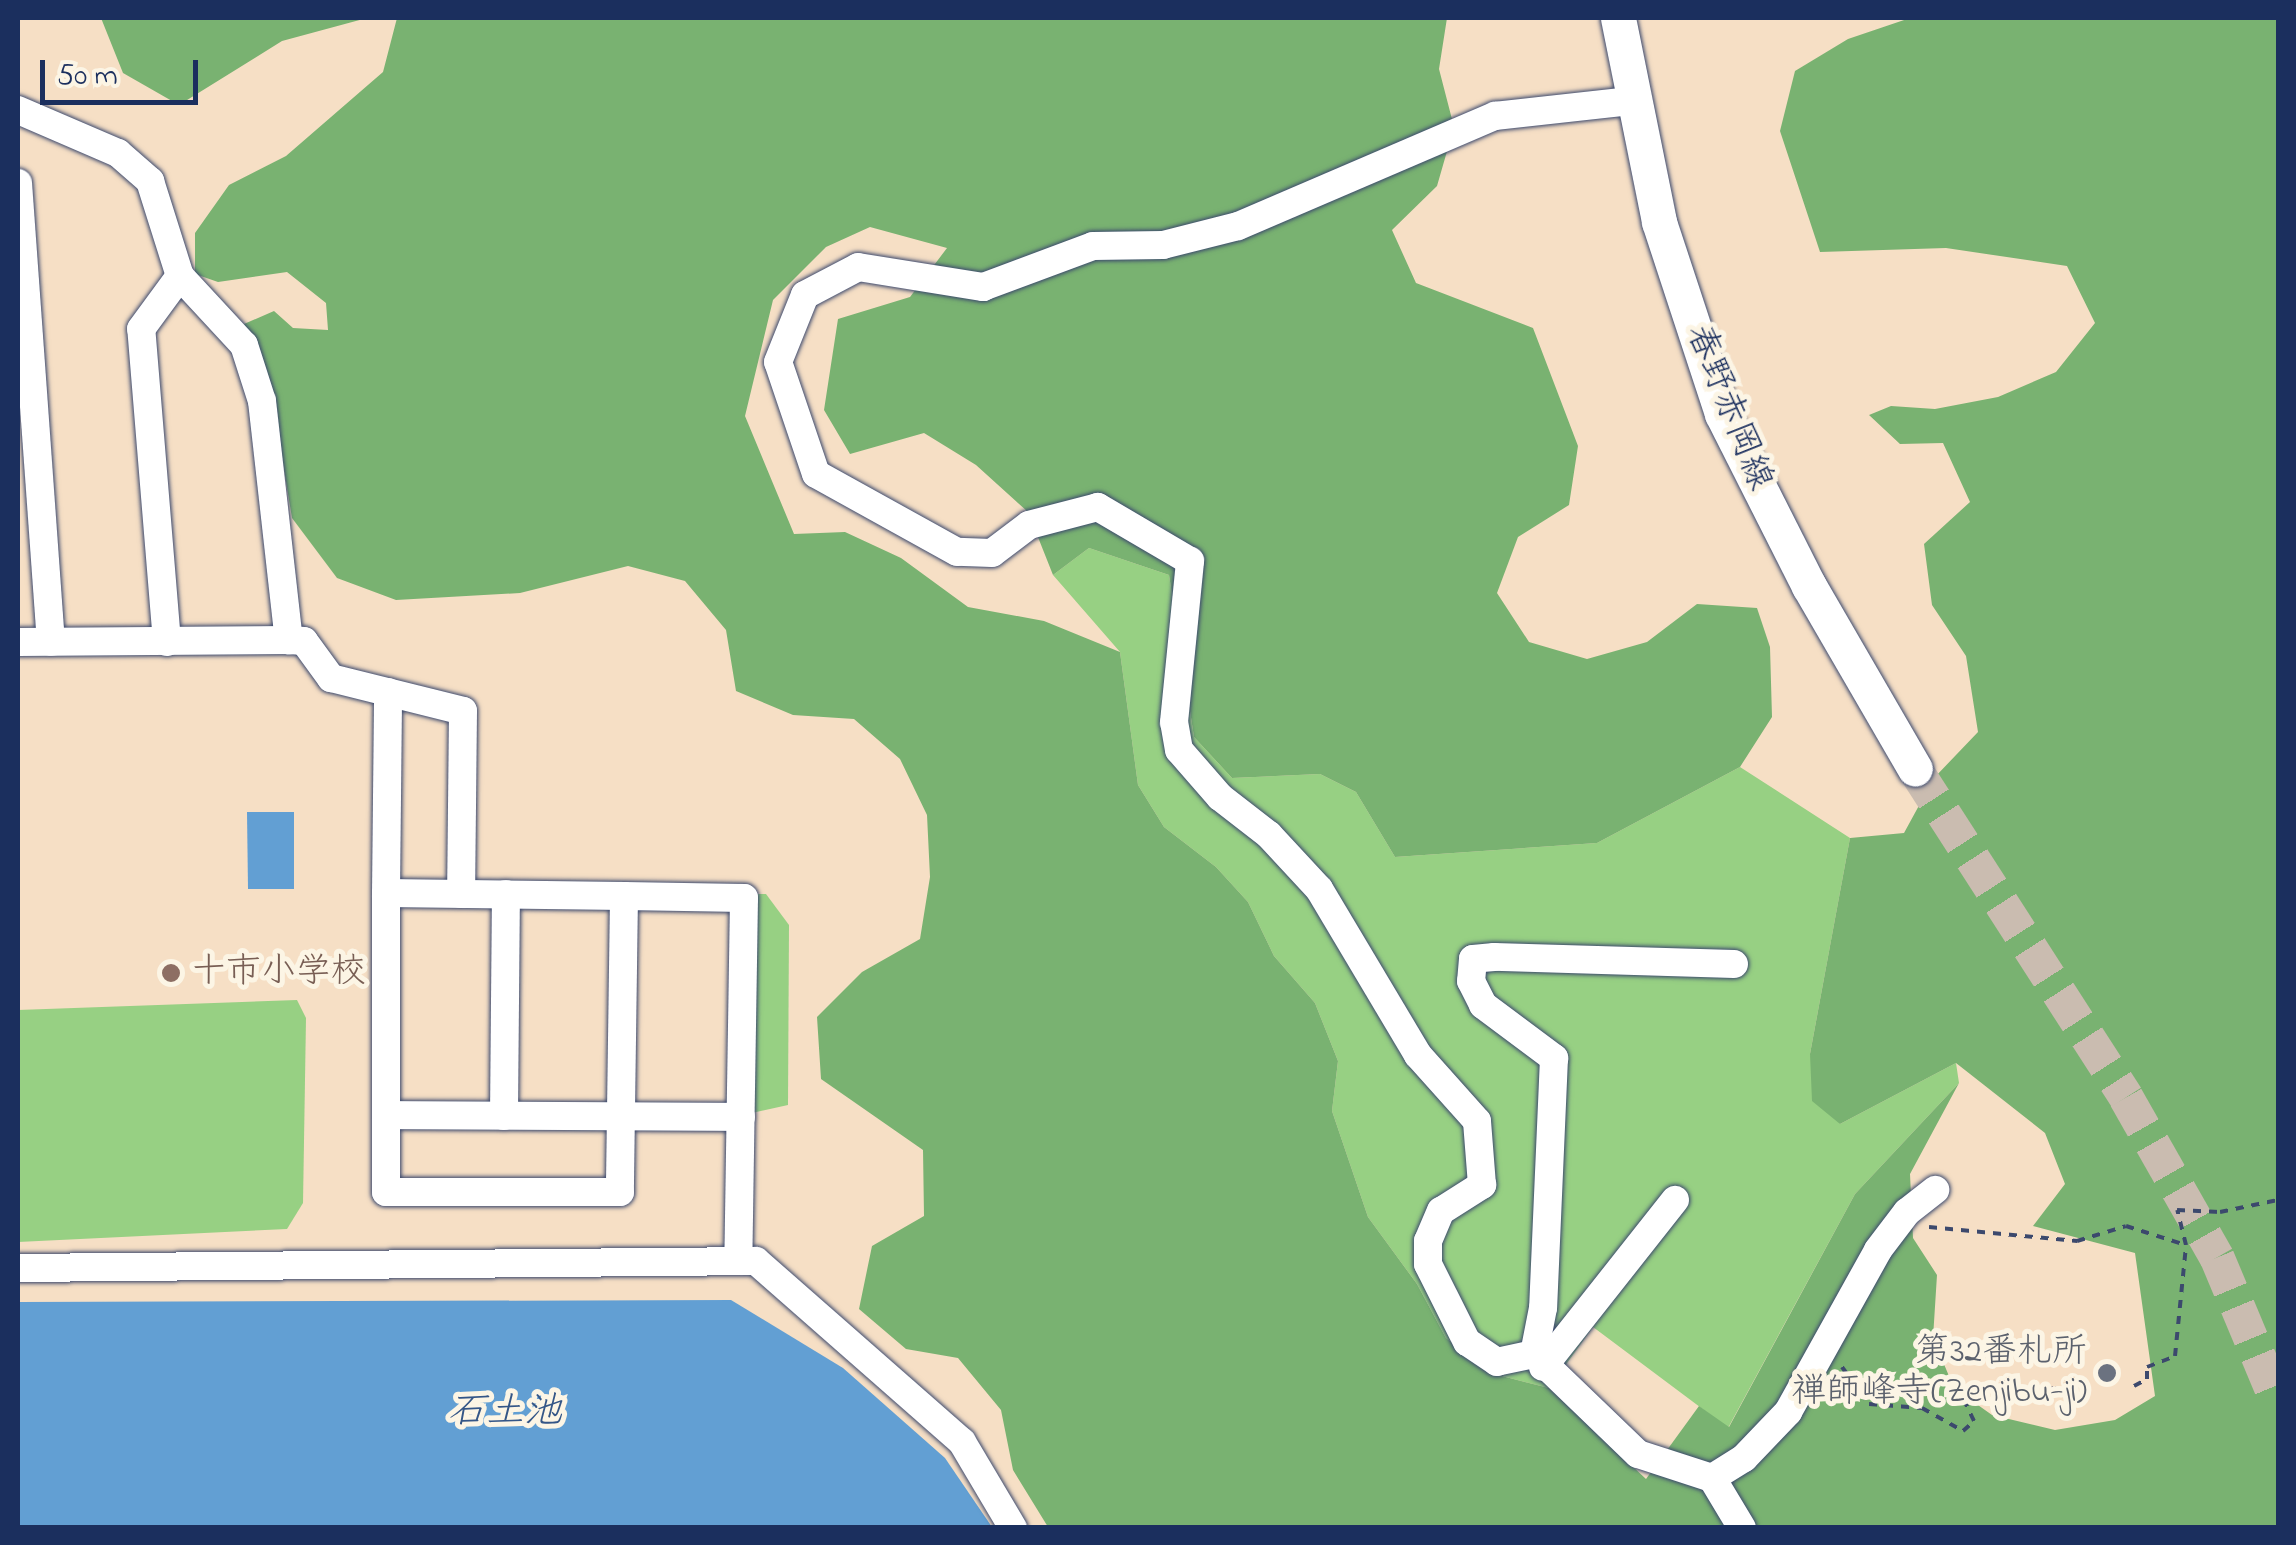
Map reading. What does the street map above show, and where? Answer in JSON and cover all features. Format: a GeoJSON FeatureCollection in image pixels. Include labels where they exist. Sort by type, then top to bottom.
{"type":"FeatureCollection","features":[{"type":"Feature","properties":{"kind":"main road","name":"春野赤岡線"},"geometry":{"type":"LineString","coordinates":[[1618,18],[1630,101],[1659,222],[1722,414],[1809,586],[1915,769]]}},
{"type":"Feature","properties":{"kind":"street"},"geometry":{"type":"LineString","coordinates":[[1630,101],[1495,116],[1238,226],[1162,245],[1092,246],[983,287],[858,266],[805,295],[778,362],[816,474],[956,552],[992,553],[1030,525],[1098,507],[1190,561],[1174,722],[1180,750],[1220,798],[1269,835],[1319,889],[1418,1054],[1477,1121],[1482,1184],[1441,1210],[1428,1241],[1428,1264],[1467,1342],[1497,1362],[1539,1361],[1638,1454],[1712,1478],[1742,1528]]}},
{"type":"Feature","properties":{"kind":"street"},"geometry":{"type":"LineString","coordinates":[[18,110],[118,153],[150,181],[180,276],[231,327],[258,382],[289,640]]}},
{"type":"Feature","properties":{"kind":"street"},"geometry":{"type":"LineString","coordinates":[[18,182],[51,642]]}},
{"type":"Feature","properties":{"kind":"street"},"geometry":{"type":"LineString","coordinates":[[167,642],[141,329],[180,276]]}},
{"type":"Feature","properties":{"kind":"street"},"geometry":{"type":"LineString","coordinates":[[18,642],[304,641],[330,678],[462,711],[461,894]]}},
{"type":"Feature","properties":{"kind":"street"},"geometry":{"type":"LineString","coordinates":[[388,692],[386,1192],[620,1192],[624,896]]}},
{"type":"Feature","properties":{"kind":"street"},"geometry":{"type":"LineString","coordinates":[[386,893],[744,898],[738,1261]]}},
{"type":"Feature","properties":{"kind":"street"},"geometry":{"type":"LineString","coordinates":[[504,1116],[506,894]]}},
{"type":"Feature","properties":{"kind":"street"},"geometry":{"type":"LineString","coordinates":[[1539,1361],[1554,1058],[1483,1005],[1471,981],[1473,959],[1734,964]]}},
{"type":"Feature","properties":{"kind":"street"},"geometry":{"type":"LineString","coordinates":[[386,1115],[742,1116]]}},
{"type":"Feature","properties":{"kind":"street"},"geometry":{"type":"LineString","coordinates":[[1712,1478],[1744,1458],[1788,1412],[1844,1308],[1907,1212],[1936,1190]]}},
{"type":"Feature","properties":{"kind":"street"},"geometry":{"type":"LineString","coordinates":[[1539,1361],[1675,1200]]}},
{"type":"Feature","properties":{"kind":"street"},"geometry":{"type":"LineString","coordinates":[[18,1268],[756,1261],[908,1388],[962,1442],[1013,1528]]}},
{"type":"Feature","properties":{"kind":"path"},"geometry":{"type":"LineString","coordinates":[[2134,1386],[2147,1380],[2147,1368],[2176,1356],[2186,1245],[2177,1210],[2220,1212],[2278,1200]]}},
{"type":"Feature","properties":{"kind":"path"},"geometry":{"type":"LineString","coordinates":[[1907,1212],[1937,1233],[2086,1240],[2126,1226],[2186,1245]]}},
{"type":"Feature","properties":{"kind":"path"},"geometry":{"type":"LineString","coordinates":[[1841,1364],[1846,1380],[1869,1404],[1922,1408],[1963,1431],[1974,1421],[1954,1380],[1969,1388],[2008,1382],[2031,1396],[2054,1388],[2066,1393]]}},
{"type":"Feature","properties":{"kind":"green space"},"geometry":{"type":"Polygon","coordinates":[[[101,18],[367,18],[282,41],[179,105],[123,73],[101,18]]]}},
{"type":"Feature","properties":{"kind":"green space"},"geometry":{"type":"Polygon","coordinates":[[[397,18],[1447,18],[1439,69],[1454,127],[1437,186],[1392,230],[1416,283],[1533,328],[1578,446],[1569,505],[1518,537],[1497,593],[1529,642],[1587,659],[1647,642],[1697,604],[1757,608],[1770,647],[1772,717],[1740,767],[1597,843],[1395,857],[1356,792],[1320,774],[1232,778],[1194,737],[1169,575],[1089,548],[1053,575],[1028,512],[976,465],[924,433],[850,454],[824,410],[838,319],[910,297],[947,248],[870,227],[826,247],[773,300],[745,416],[794,534],[845,532],[901,558],[968,607],[1044,621],[1120,652],[1138,785],[1164,827],[1216,867],[1248,902],[1274,956],[1315,1003],[1338,1061],[1332,1111],[1368,1217],[1417,1284],[1446,1338],[1494,1374],[1549,1388],[1646,1479],[1699,1406],[1729,1427],[1855,1194],[1959,1083],[1910,1174],[1913,1238],[1937,1275],[1933,1338],[1954,1388],[1992,1415],[2055,1430],[2115,1420],[2155,1396],[2135,1253],[2033,1226],[2065,1184],[2045,1133],[1956,1063],[1840,1124],[1812,1101],[1810,1054],[1850,838],[1904,833],[1934,778],[1978,732],[1966,656],[1932,605],[1924,544],[1970,502],[1943,443],[1900,444],[1869,415],[1891,406],[1935,409],[1998,397],[2056,372],[2095,323],[2067,266],[1946,248],[1820,252],[1780,131],[1795,71],[1848,39],[1910,18],[2278,18],[2278,1527],[1048,1527],[1013,1470],[1001,1410],[958,1358],[906,1349],[859,1309],[872,1246],[924,1216],[923,1150],[821,1079],[817,1017],[862,972],[920,939],[930,877],[927,815],[900,759],[854,719],[793,715],[736,691],[726,630],[685,581],[628,566],[520,593],[396,600],[337,578],[292,518],[270,384],[244,324],[274,311],[293,328],[328,330],[326,303],[287,272],[218,282],[195,274],[195,233],[229,185],[286,156],[383,72],[397,18]]]}},
{"type":"Feature","properties":{"kind":"green space"},"geometry":{"type":"Polygon","coordinates":[[[1089,548],[1169,575],[1194,737],[1232,778],[1320,774],[1356,792],[1395,857],[1597,843],[1740,767],[1850,838],[1810,1054],[1840,1124],[1956,1063],[1959,1083],[1855,1194],[1728,1428],[1593,1327],[1549,1388],[1494,1374],[1446,1338],[1417,1284],[1368,1217],[1332,1111],[1338,1061],[1315,1003],[1274,956],[1248,902],[1216,867],[1164,827],[1138,785],[1120,652],[1053,575],[1089,548]]]}},
{"type":"Feature","properties":{"kind":"green space"},"geometry":{"type":"Polygon","coordinates":[[[756,894],[766,894],[789,925],[788,1105],[752,1113],[756,894]]]}},
{"type":"Feature","properties":{"kind":"green space"},"geometry":{"type":"Polygon","coordinates":[[[297,1000],[306,1018],[303,1203],[287,1229],[18,1242],[18,1010],[297,1000]]]}},
{"type":"Feature","properties":{"kind":"water"},"geometry":{"type":"Polygon","coordinates":[[[247,812],[294,812],[294,889],[248,889],[247,812]]]}},
{"type":"Feature","properties":{"kind":"water","name":"石土池"},"geometry":{"type":"Polygon","coordinates":[[[731,1300],[843,1368],[945,1458],[992,1527],[18,1527],[18,1302],[731,1300]]]}},
{"type":"Feature","properties":{"kind":"tunnel"},"geometry":{"type":"LineString","coordinates":[[1915,769],[2126,1097],[2217,1257],[2278,1403]]}},
{"type":"Feature","properties":{"kind":"place","name":"十市小学校"},"geometry":{"type":"Point","coordinates":[171,973]}},
{"type":"Feature","properties":{"kind":"place","name":"第32番札所 禅師峰寺(Zenjibu-ji)"},"geometry":{"type":"Point","coordinates":[2107,1373]}}]}
